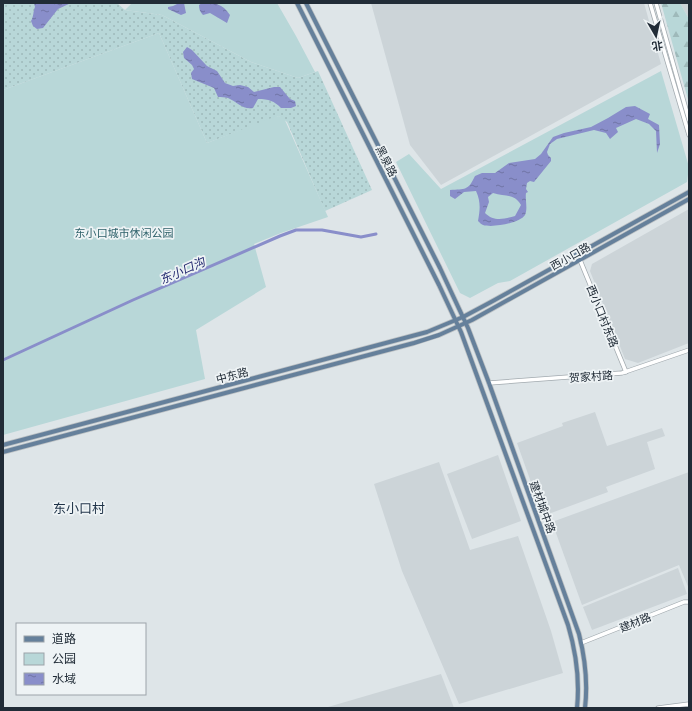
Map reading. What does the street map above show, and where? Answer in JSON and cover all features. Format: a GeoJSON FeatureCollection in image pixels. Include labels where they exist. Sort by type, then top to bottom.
{"type":"FeatureCollection","features":[{"type":"Feature","properties":{"kind":"main road","name":"黑泉路"},"geometry":{"type":"LineString","coordinates":[[297,3],[412,230],[459,327]]}},
{"type":"Feature","properties":{"kind":"main road","name":"黑泉路"},"geometry":{"type":"LineString","coordinates":[[306,3],[463,317]]}},
{"type":"Feature","properties":{"kind":"main road","name":"西小口路"},"geometry":{"type":"LineString","coordinates":[[463,317],[689,192]]}},
{"type":"Feature","properties":{"kind":"main road","name":"西小口路"},"geometry":{"type":"LineString","coordinates":[[459,327],[689,200]]}},
{"type":"Feature","properties":{"kind":"main road","name":"中东路"},"geometry":{"type":"LineString","coordinates":[[3,445],[402,340],[427,332],[463,317]]}},
{"type":"Feature","properties":{"kind":"main road","name":"建材城中路"},"geometry":{"type":"LineString","coordinates":[[463,317],[489,383],[572,612],[581,643],[586,673],[585,708]]}},
{"type":"Feature","properties":{"kind":"main road","name":"中东路"},"geometry":{"type":"LineString","coordinates":[[3,452],[414,343],[459,327]]}},
{"type":"Feature","properties":{"kind":"main road","name":"建材城中路"},"geometry":{"type":"LineString","coordinates":[[459,327],[568,625],[574,646],[578,674],[577,708]]}},
{"type":"Feature","properties":{"kind":"main road"},"geometry":{"type":"LineString","coordinates":[[530,519],[535,522],[537,516]]}},
{"type":"Feature","properties":{"kind":"main road"},"geometry":{"type":"LineString","coordinates":[[534,531],[537,526],[542,529]]}},
{"type":"Feature","properties":{"kind":"street"},"geometry":{"type":"LineString","coordinates":[[650,3],[689,135]]}},
{"type":"Feature","properties":{"kind":"street"},"geometry":{"type":"LineString","coordinates":[[656,3],[689,120]]}},
{"type":"Feature","properties":{"kind":"street","name":"西小口村东路"},"geometry":{"type":"LineString","coordinates":[[580,260],[626,372]]}},
{"type":"Feature","properties":{"kind":"street","name":"贺家村路"},"geometry":{"type":"LineString","coordinates":[[489,383],[626,372],[689,350]]}},
{"type":"Feature","properties":{"kind":"street","name":"建材路"},"geometry":{"type":"LineString","coordinates":[[581,643],[684,602],[688,602]]}},
{"type":"Feature","properties":{"kind":"street"},"geometry":{"type":"LineString","coordinates":[[658,708],[689,704]]}},
{"type":"Feature","properties":{"kind":"shaded area"},"geometry":{"type":"Polygon","coordinates":[[[371,3],[644,3],[661,64],[441,185],[410,145],[371,3]]]}},
{"type":"Feature","properties":{"kind":"shaded area"},"geometry":{"type":"Polygon","coordinates":[[[680,3],[689,3],[689,19],[680,3]]]}},
{"type":"Feature","properties":{"kind":"shaded area"},"geometry":{"type":"Polygon","coordinates":[[[689,209],[689,343],[638,363],[625,359],[590,271],[592,264],[689,209]]]}},
{"type":"Feature","properties":{"kind":"shaded area"},"geometry":{"type":"Polygon","coordinates":[[[595,412],[607,446],[662,428],[665,436],[647,442],[655,469],[606,487],[608,492],[543,516],[517,443],[563,426],[562,423],[595,412]]]}},
{"type":"Feature","properties":{"kind":"shaded area"},"geometry":{"type":"Polygon","coordinates":[[[498,455],[521,521],[472,539],[447,474],[498,455]]]}},
{"type":"Feature","properties":{"kind":"shaded area"},"geometry":{"type":"Polygon","coordinates":[[[439,462],[470,550],[518,536],[551,631],[563,673],[459,704],[402,571],[374,484],[439,462]]]}},
{"type":"Feature","properties":{"kind":"shaded area"},"geometry":{"type":"Polygon","coordinates":[[[689,472],[689,589],[679,565],[582,605],[552,522],[689,472]]]}},
{"type":"Feature","properties":{"kind":"shaded area"},"geometry":{"type":"Polygon","coordinates":[[[678,568],[687,594],[592,630],[583,607],[678,568]]]}},
{"type":"Feature","properties":{"kind":"shaded area"},"geometry":{"type":"Polygon","coordinates":[[[441,674],[454,708],[328,708],[328,707],[441,674]]]}},
{"type":"Feature","properties":{"kind":"green space"},"geometry":{"type":"Polygon","coordinates":[[[3,3],[117,3],[125,10],[162,15],[251,62],[298,78],[318,71],[372,190],[325,211],[287,122],[279,116],[207,143],[159,33],[3,90],[3,3]]]}},
{"type":"Feature","properties":{"kind":"green space"},"geometry":{"type":"Polygon","coordinates":[[[132,3],[277,3],[315,72],[298,78],[251,62],[162,15],[125,10],[132,3]]]}},
{"type":"Feature","properties":{"kind":"green space"},"geometry":{"type":"Polygon","coordinates":[[[661,3],[680,3],[689,19],[689,103],[661,3]]]}},
{"type":"Feature","properties":{"kind":"green space","name":"东小口城市休闲公园"},"geometry":{"type":"Polygon","coordinates":[[[159,33],[207,143],[274,117],[279,116],[284,118],[328,217],[254,244],[266,287],[196,330],[205,379],[3,435],[3,90],[159,33]]]}},
{"type":"Feature","properties":{"kind":"green space"},"geometry":{"type":"Polygon","coordinates":[[[661,71],[689,167],[687,182],[510,281],[498,283],[470,298],[460,293],[396,162],[409,154],[441,189],[661,71]]]}},
{"type":"Feature","properties":{"kind":"water"},"geometry":{"type":"Polygon","coordinates":[[[34,3],[71,3],[58,9],[43,28],[37,29],[33,26],[31,21],[35,7],[34,3]]]}},
{"type":"Feature","properties":{"kind":"water"},"geometry":{"type":"Polygon","coordinates":[[[179,3],[184,3],[186,13],[181,15],[168,9],[168,7],[179,3]]]}},
{"type":"Feature","properties":{"kind":"water"},"geometry":{"type":"Polygon","coordinates":[[[202,3],[218,4],[224,8],[230,15],[227,23],[210,13],[203,15],[200,12],[199,6],[202,3]]]}},
{"type":"Feature","properties":{"kind":"water"},"geometry":{"type":"Polygon","coordinates":[[[187,47],[192,50],[207,66],[217,71],[225,83],[233,86],[240,85],[248,87],[254,92],[280,87],[290,99],[295,101],[296,106],[291,108],[281,108],[271,101],[258,99],[253,108],[246,108],[228,98],[218,97],[214,88],[192,79],[191,73],[194,69],[192,65],[184,58],[183,52],[187,47]]]}},
{"type":"Feature","properties":{"kind":"water"},"geometry":{"type":"Polygon","coordinates":[[[635,106],[650,114],[648,119],[659,125],[660,144],[657,153],[656,131],[649,124],[636,119],[616,128],[618,132],[610,139],[606,133],[594,130],[557,139],[550,144],[547,152],[551,158],[551,161],[534,182],[530,181],[527,183],[526,189],[528,192],[526,193],[525,215],[518,220],[506,224],[487,226],[478,221],[480,206],[476,191],[464,192],[455,199],[450,196],[450,190],[459,190],[468,187],[475,176],[482,173],[495,173],[509,163],[535,159],[541,154],[553,137],[591,127],[626,107],[635,106]],[[493,193],[488,197],[489,202],[485,213],[496,219],[515,216],[521,205],[518,201],[509,196],[493,193]]]}},
{"type":"Feature","properties":{"kind":"waterway","name":"东小口沟"},"geometry":{"type":"LineString","coordinates":[[3,360],[133,300],[296,230],[322,230],[361,237],[376,234]]}},
{"type":"Feature","properties":{"kind":"district","name":"东小口村"},"geometry":{"type":"Point","coordinates":[79,508]}}]}
